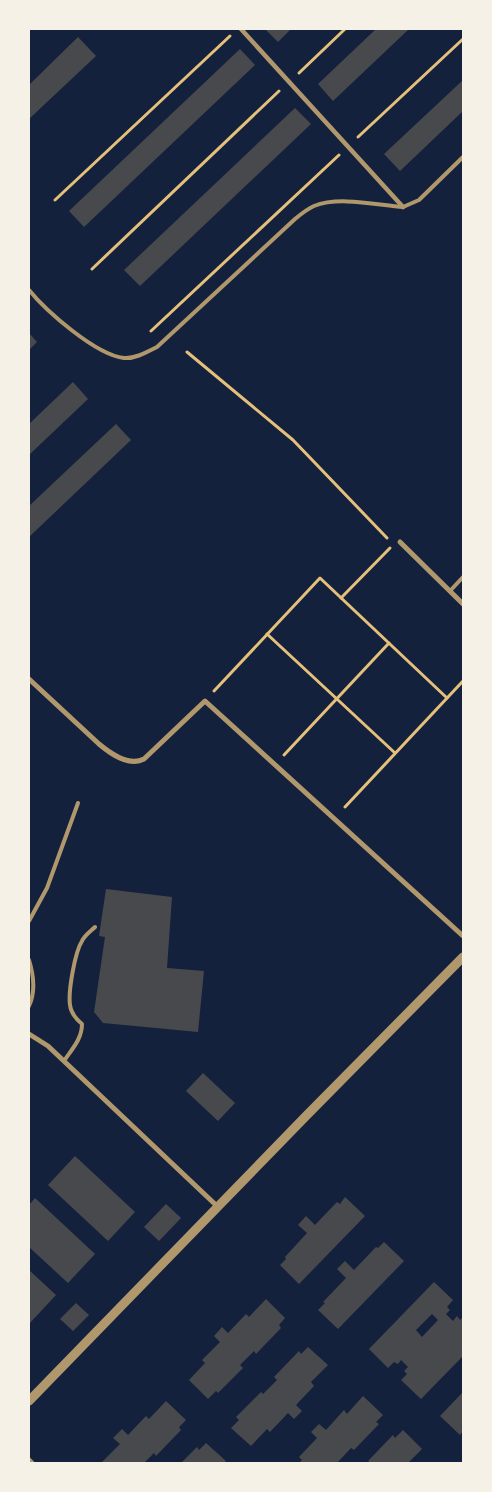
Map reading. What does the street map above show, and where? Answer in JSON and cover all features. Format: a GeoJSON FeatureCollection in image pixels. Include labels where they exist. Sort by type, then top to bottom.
{"type":"FeatureCollection","features":[{"type":"Feature","properties":{"kind":"street"},"geometry":{"type":"LineString","coordinates":[[241,29],[403,207]]}},
{"type":"Feature","properties":{"kind":"street"},"geometry":{"type":"LineString","coordinates":[[400,542],[463,604]]}},
{"type":"Feature","properties":{"kind":"street"},"geometry":{"type":"LineString","coordinates":[[29,679],[99,744],[111,753],[133,762],[139,762],[149,755],[205,701],[463,936]]}},
{"type":"Feature","properties":{"kind":"street"},"geometry":{"type":"LineString","coordinates":[[29,1401],[463,957]]}},
{"type":"Feature","properties":{"kind":"street"},"geometry":{"type":"LineString","coordinates":[[29,1034],[48,1046],[218,1207]]}},
{"type":"Feature","properties":{"kind":"street"},"geometry":{"type":"LineString","coordinates":[[29,1460],[32,1463]]}},
{"type":"Feature","properties":{"kind":"lane"},"geometry":{"type":"LineString","coordinates":[[29,290],[80,338],[108,353],[123,358],[141,355],[157,347],[295,219],[313,207],[336,201],[403,207],[419,200],[463,158]]}},
{"type":"Feature","properties":{"kind":"lane"},"geometry":{"type":"LineString","coordinates":[[450,591],[463,577]]}},
{"type":"Feature","properties":{"kind":"lane"},"geometry":{"type":"LineString","coordinates":[[29,921],[47,888],[78,803]]}},
{"type":"Feature","properties":{"kind":"lane"},"geometry":{"type":"LineString","coordinates":[[64,1061],[82,1032],[82,1024],[74,1016],[70,1006],[70,990],[76,953],[83,939],[95,927]]}},
{"type":"Feature","properties":{"kind":"lane"},"geometry":{"type":"LineString","coordinates":[[29,960],[34,974],[33,997],[29,1006]]}},
{"type":"Feature","properties":{"kind":"path"},"geometry":{"type":"LineString","coordinates":[[92,269],[345,29]]}},
{"type":"Feature","properties":{"kind":"path"},"geometry":{"type":"LineString","coordinates":[[55,200],[231,35]]}},
{"type":"Feature","properties":{"kind":"path"},"geometry":{"type":"LineString","coordinates":[[151,331],[463,39]]}},
{"type":"Feature","properties":{"kind":"path"},"geometry":{"type":"LineString","coordinates":[[186,352],[293,440],[393,544],[341,598]]}},
{"type":"Feature","properties":{"kind":"path"},"geometry":{"type":"LineString","coordinates":[[210,695],[320,578],[447,698]]}},
{"type":"Feature","properties":{"kind":"path"},"geometry":{"type":"LineString","coordinates":[[267,634],[396,753]]}},
{"type":"Feature","properties":{"kind":"path"},"geometry":{"type":"LineString","coordinates":[[283,756],[389,643]]}},
{"type":"Feature","properties":{"kind":"path"},"geometry":{"type":"LineString","coordinates":[[345,807],[463,681]]}},
{"type":"Feature","properties":{"kind":"building"},"geometry":{"type":"Polygon","coordinates":[[[265,29],[291,29],[278,42],[265,29]]]}},
{"type":"Feature","properties":{"kind":"building"},"geometry":{"type":"Polygon","coordinates":[[[376,29],[409,29],[333,101],[318,84],[376,29]]]}},
{"type":"Feature","properties":{"kind":"building"},"geometry":{"type":"Polygon","coordinates":[[[78,37],[96,56],[29,119],[29,85],[78,37]]]}},
{"type":"Feature","properties":{"kind":"building"},"geometry":{"type":"Polygon","coordinates":[[[240,49],[255,65],[84,227],[69,211],[240,49]]]}},
{"type":"Feature","properties":{"kind":"building"},"geometry":{"type":"Polygon","coordinates":[[[463,80],[463,111],[400,171],[384,154],[463,80]]]}},
{"type":"Feature","properties":{"kind":"building"},"geometry":{"type":"Polygon","coordinates":[[[295,108],[311,124],[140,286],[124,270],[295,108]]]}},
{"type":"Feature","properties":{"kind":"building"},"geometry":{"type":"Polygon","coordinates":[[[29,333],[37,342],[29,350],[29,333]]]}},
{"type":"Feature","properties":{"kind":"building"},"geometry":{"type":"Polygon","coordinates":[[[73,382],[88,399],[29,455],[29,424],[73,382]]]}},
{"type":"Feature","properties":{"kind":"building"},"geometry":{"type":"Polygon","coordinates":[[[116,424],[131,440],[29,537],[29,506],[116,424]]]}},
{"type":"Feature","properties":{"kind":"building"},"geometry":{"type":"Polygon","coordinates":[[[106,889],[172,897],[167,968],[204,971],[198,1032],[103,1023],[94,1012],[105,937],[99,936],[106,889]]]}},
{"type":"Feature","properties":{"kind":"building"},"geometry":{"type":"Polygon","coordinates":[[[203,1073],[235,1103],[218,1121],[186,1091],[203,1073]]]}},
{"type":"Feature","properties":{"kind":"building"},"geometry":{"type":"Polygon","coordinates":[[[75,1156],[135,1212],[108,1241],[48,1185],[75,1156]]]}},
{"type":"Feature","properties":{"kind":"building"},"geometry":{"type":"Polygon","coordinates":[[[345,1197],[365,1216],[299,1284],[280,1265],[307,1233],[298,1225],[306,1216],[315,1225],[337,1202],[340,1204],[345,1197]]]}},
{"type":"Feature","properties":{"kind":"building"},"geometry":{"type":"Polygon","coordinates":[[[35,1198],[95,1254],[68,1283],[29,1247],[29,1205],[35,1198]]]}},
{"type":"Feature","properties":{"kind":"building"},"geometry":{"type":"Polygon","coordinates":[[[166,1204],[181,1218],[159,1241],[144,1227],[166,1204]]]}},
{"type":"Feature","properties":{"kind":"building"},"geometry":{"type":"Polygon","coordinates":[[[384,1242],[404,1261],[338,1329],[318,1310],[325,1303],[323,1302],[346,1278],[337,1269],[345,1261],[354,1270],[376,1247],[378,1248],[384,1242]]]}},
{"type":"Feature","properties":{"kind":"building"},"geometry":{"type":"Polygon","coordinates":[[[29,1270],[56,1295],[29,1324],[29,1270]]]}},
{"type":"Feature","properties":{"kind":"building"},"geometry":{"type":"Polygon","coordinates":[[[434,1282],[453,1300],[447,1307],[450,1310],[446,1314],[453,1321],[457,1316],[460,1320],[463,1317],[463,1356],[421,1399],[401,1380],[407,1374],[404,1371],[408,1367],[401,1360],[398,1364],[394,1362],[388,1368],[369,1349],[434,1282]],[[432,1314],[416,1330],[422,1337],[438,1320],[432,1314]]]}},
{"type":"Feature","properties":{"kind":"building"},"geometry":{"type":"Polygon","coordinates":[[[266,1299],[285,1318],[279,1325],[281,1328],[256,1354],[254,1351],[240,1365],[243,1368],[218,1393],[216,1391],[208,1399],[189,1380],[205,1363],[202,1360],[220,1342],[214,1336],[222,1327],[228,1333],[246,1314],[249,1317],[266,1299]]]}},
{"type":"Feature","properties":{"kind":"building"},"geometry":{"type":"Polygon","coordinates":[[[76,1303],[89,1315],[73,1331],[60,1319],[76,1303]]]}},
{"type":"Feature","properties":{"kind":"building"},"geometry":{"type":"Polygon","coordinates":[[[308,1347],[328,1365],[311,1382],[314,1386],[296,1405],[302,1411],[294,1419],[288,1413],[270,1432],[267,1429],[251,1446],[231,1428],[239,1420],[236,1417],[261,1392],[263,1394],[277,1380],[274,1377],[299,1351],[301,1354],[308,1347]]]}},
{"type":"Feature","properties":{"kind":"building"},"geometry":{"type":"Polygon","coordinates":[[[463,1392],[463,1431],[460,1435],[440,1416],[463,1392]]]}},
{"type":"Feature","properties":{"kind":"building"},"geometry":{"type":"Polygon","coordinates":[[[363,1396],[383,1415],[376,1422],[379,1424],[354,1450],[351,1448],[339,1463],[299,1463],[302,1460],[299,1457],[317,1438],[311,1432],[319,1424],[326,1430],[344,1410],[347,1414],[363,1396]]]}},
{"type":"Feature","properties":{"kind":"building"},"geometry":{"type":"Polygon","coordinates":[[[166,1401],[186,1420],[179,1427],[181,1430],[156,1456],[154,1453],[144,1463],[101,1463],[120,1444],[113,1438],[122,1429],[128,1435],[146,1416],[149,1419],[166,1401]]]}},
{"type":"Feature","properties":{"kind":"building"},"geometry":{"type":"Polygon","coordinates":[[[403,1430],[422,1449],[408,1463],[371,1463],[368,1461],[393,1435],[395,1438],[403,1430]]]}},
{"type":"Feature","properties":{"kind":"building"},"geometry":{"type":"Polygon","coordinates":[[[206,1443],[226,1461],[223,1463],[181,1463],[197,1447],[199,1450],[206,1443]]]}}]}
